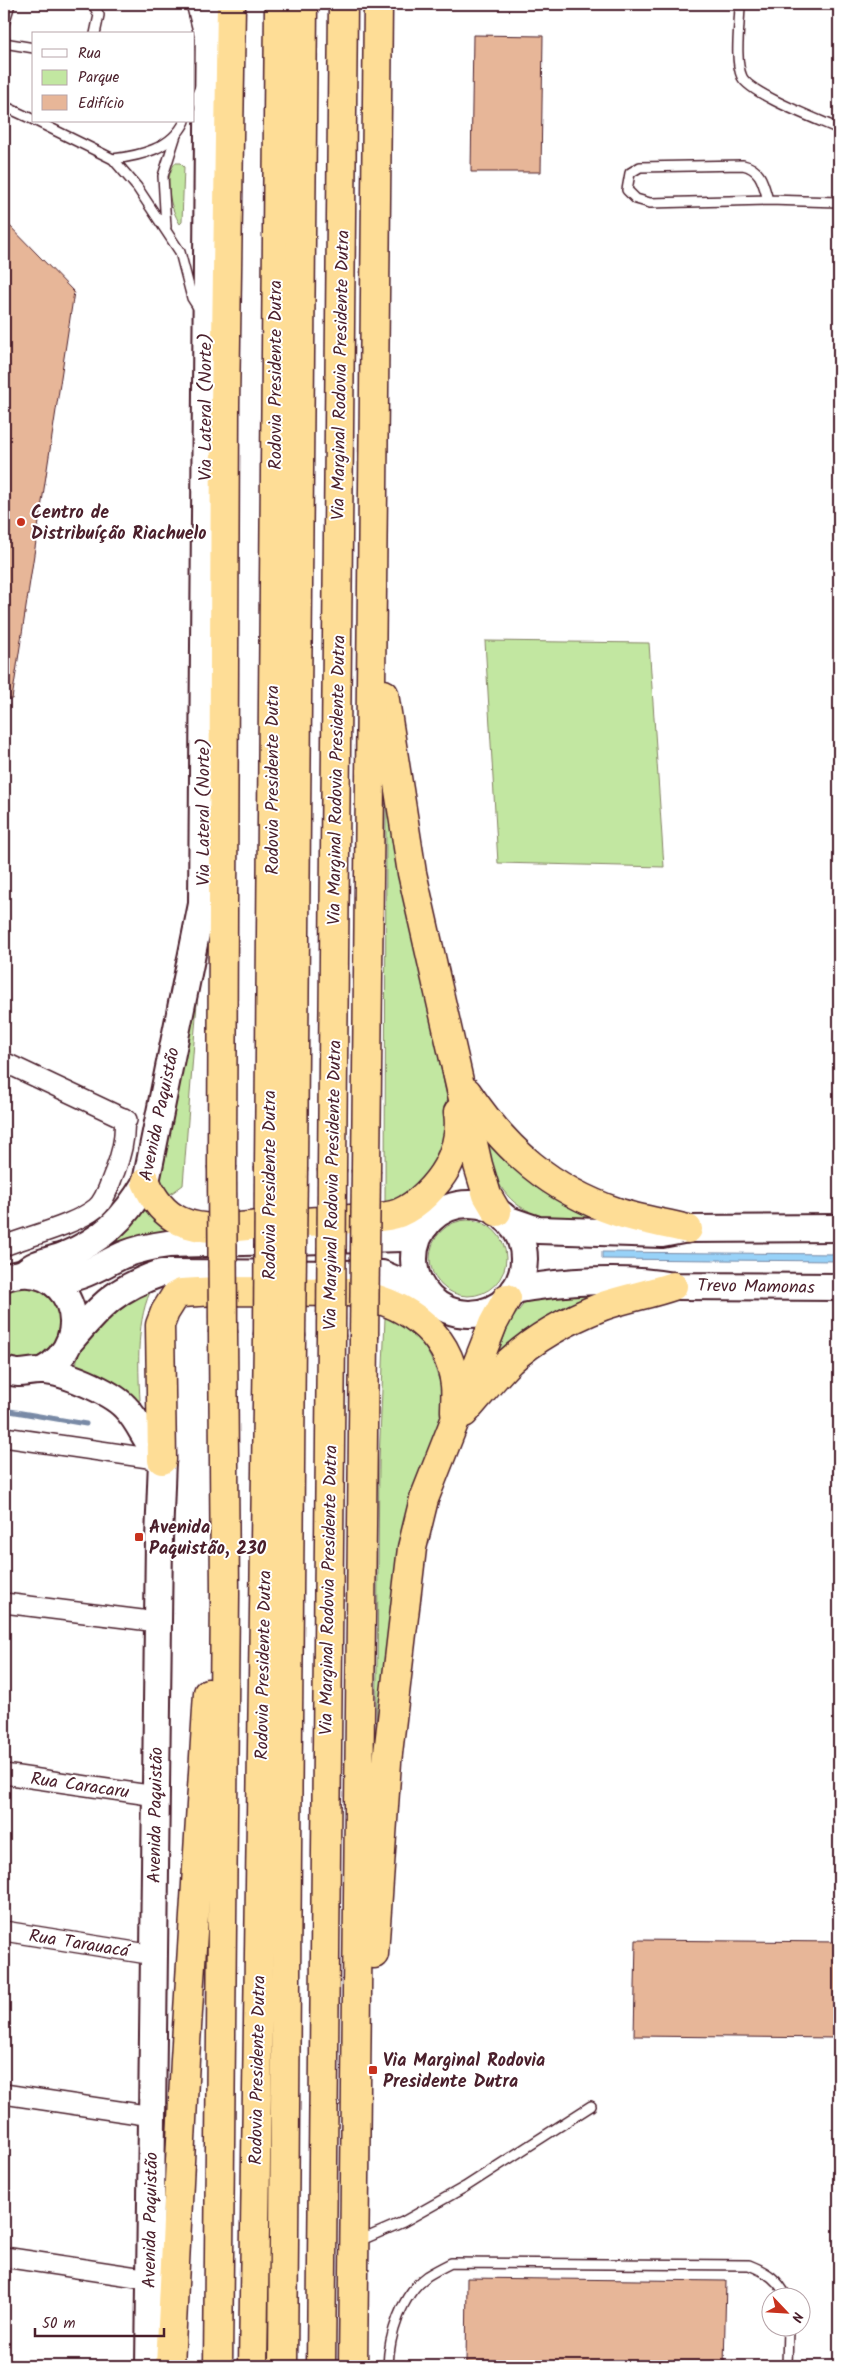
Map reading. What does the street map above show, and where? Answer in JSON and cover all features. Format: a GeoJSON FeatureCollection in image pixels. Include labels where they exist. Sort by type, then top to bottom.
{"type":"FeatureCollection","features":[{"type":"Feature","properties":{"kind":"highway","name":"Rodovia Presidente Dutra"},"geometry":{"type":"LineString","coordinates":[[218,2366],[225,1593],[222,1166],[225,406],[231,4]]}},
{"type":"Feature","properties":{"kind":"highway","name":"Rodovia Presidente Dutra"},"geometry":{"type":"LineString","coordinates":[[278,4],[283,2366]]}},
{"type":"Feature","properties":{"kind":"highway","name":"Rodovia Presidente Dutra"},"geometry":{"type":"LineString","coordinates":[[281,1168],[303,4]]}},
{"type":"Feature","properties":{"kind":"highway","name":"Via Marginal Rodovia Presidente Dutra"},"geometry":{"type":"LineString","coordinates":[[321,2366],[343,4]]}},
{"type":"Feature","properties":{"kind":"highway"},"geometry":{"type":"LineString","coordinates":[[353,2366],[378,4]]}},
{"type":"Feature","properties":{"kind":"highway"},"geometry":{"type":"LineString","coordinates":[[372,617],[412,873],[480,1174],[501,1215]]}},
{"type":"Feature","properties":{"kind":"highway"},"geometry":{"type":"LineString","coordinates":[[146,1182],[154,1200],[171,1215],[187,1224],[210,1227],[344,1220],[397,1214],[412,1206],[436,1183],[453,1155],[459,1119],[456,1100],[457,1078]]}},
{"type":"Feature","properties":{"kind":"highway"},"geometry":{"type":"LineString","coordinates":[[457,1078],[496,1131],[531,1167],[555,1184],[618,1212],[688,1229]]}},
{"type":"Feature","properties":{"kind":"highway"},"geometry":{"type":"LineString","coordinates":[[454,1423],[510,1362],[545,1335],[579,1316],[605,1305],[649,1295],[673,1286]]}},
{"type":"Feature","properties":{"kind":"highway"},"geometry":{"type":"LineString","coordinates":[[162,1460],[160,1325],[165,1312],[175,1296],[181,1294],[216,1291],[348,1292],[368,1295],[396,1305],[424,1323],[434,1334],[450,1361],[455,1385],[454,1423]]}},
{"type":"Feature","properties":{"kind":"highway"},"geometry":{"type":"LineString","coordinates":[[357,2038],[369,2004],[380,1887],[388,1762],[412,1548],[424,1499],[492,1324],[511,1294]]}},
{"type":"Feature","properties":{"kind":"highway","name":"Rodovia Presidente Dutra"},"geometry":{"type":"LineString","coordinates":[[253,2366],[280,1335]]}},
{"type":"Feature","properties":{"kind":"highway"},"geometry":{"type":"LineString","coordinates":[[170,2366],[206,1712],[225,1593]]}},
{"type":"Feature","properties":{"kind":"main road","name":"Via Lateral (Norte)"},"geometry":{"type":"LineString","coordinates":[[197,930],[202,904],[205,317],[209,4]]}},
{"type":"Feature","properties":{"kind":"main road","name":"Avenida Paquistão"},"geometry":{"type":"LineString","coordinates":[[14,1275],[33,1265],[62,1256],[104,1234],[122,1218],[146,1182],[197,930]]}},
{"type":"Feature","properties":{"kind":"main road"},"geometry":{"type":"LineString","coordinates":[[52,1281],[68,1280],[88,1274],[124,1255],[149,1247],[168,1244],[403,1238],[425,1226],[441,1212],[463,1204],[486,1207],[538,1230],[662,1234],[688,1229],[839,1228]]}},
{"type":"Feature","properties":{"kind":"main road"},"geometry":{"type":"LineString","coordinates":[[425,1226],[418,1238],[414,1252],[414,1266],[424,1292],[434,1303],[447,1310],[460,1314],[475,1314],[489,1310],[511,1294],[522,1270],[522,1248],[514,1227],[501,1215]]}},
{"type":"Feature","properties":{"kind":"main road"},"geometry":{"type":"LineString","coordinates":[[42,1371],[62,1356],[72,1339],[104,1302],[140,1280],[160,1273],[382,1274],[424,1292]]}},
{"type":"Feature","properties":{"kind":"main road"},"geometry":{"type":"LineString","coordinates":[[14,1275],[41,1276],[52,1281],[68,1299],[73,1311],[72,1339]]}},
{"type":"Feature","properties":{"kind":"main road","name":"Trevo Mamonas"},"geometry":{"type":"LineString","coordinates":[[511,1294],[537,1286],[649,1281],[673,1286],[839,1287]]}},
{"type":"Feature","properties":{"kind":"main road"},"geometry":{"type":"LineString","coordinates":[[4,1370],[20,1374],[42,1371],[95,1387],[118,1400],[139,1424],[150,1449],[162,1460]]}},
{"type":"Feature","properties":{"kind":"main road","name":"Avenida Paquistão"},"geometry":{"type":"LineString","coordinates":[[149,2366],[158,1622],[162,1460]]}},
{"type":"Feature","properties":{"kind":"street"},"geometry":{"type":"LineString","coordinates":[[4,1062],[126,1119],[126,1134],[120,1157],[103,1200],[96,1208],[73,1220],[4,1246]]}},
{"type":"Feature","properties":{"kind":"street"},"geometry":{"type":"LineString","coordinates":[[4,1437],[162,1460]]}},
{"type":"Feature","properties":{"kind":"street"},"geometry":{"type":"LineString","coordinates":[[4,1603],[158,1622]]}},
{"type":"Feature","properties":{"kind":"street","name":"Rua Caracaru"},"geometry":{"type":"LineString","coordinates":[[4,1774],[156,1796]]}},
{"type":"Feature","properties":{"kind":"street","name":"Rua Tarauacá"},"geometry":{"type":"LineString","coordinates":[[4,1931],[154,1955]]}},
{"type":"Feature","properties":{"kind":"street"},"geometry":{"type":"LineString","coordinates":[[4,2094],[152,2116]]}},
{"type":"Feature","properties":{"kind":"street"},"geometry":{"type":"LineString","coordinates":[[4,2257],[150,2279]]}},
{"type":"Feature","properties":{"kind":"lane"},"geometry":{"type":"LineString","coordinates":[[4,24],[10,4]]}},
{"type":"Feature","properties":{"kind":"lane"},"geometry":{"type":"LineString","coordinates":[[93,4],[99,15],[95,32]]}},
{"type":"Feature","properties":{"kind":"lane"},"geometry":{"type":"LineString","coordinates":[[191,4],[208,65],[195,98]]}},
{"type":"Feature","properties":{"kind":"lane"},"geometry":{"type":"LineString","coordinates":[[740,4],[738,60],[742,77],[754,90],[839,129]]}},
{"type":"Feature","properties":{"kind":"lane"},"geometry":{"type":"LineString","coordinates":[[4,43],[32,48]]}},
{"type":"Feature","properties":{"kind":"lane"},"geometry":{"type":"LineString","coordinates":[[4,106],[32,120]]}},
{"type":"Feature","properties":{"kind":"lane"},"geometry":{"type":"LineString","coordinates":[[37,122],[113,159],[144,196],[166,230],[182,259],[192,298],[205,317]]}},
{"type":"Feature","properties":{"kind":"lane"},"geometry":{"type":"LineString","coordinates":[[166,230],[163,176],[176,135],[184,122]]}},
{"type":"Feature","properties":{"kind":"lane"},"geometry":{"type":"LineString","coordinates":[[113,159],[147,154],[176,135]]}},
{"type":"Feature","properties":{"kind":"lane"},"geometry":{"type":"LineString","coordinates":[[768,200],[760,176],[754,167],[744,164],[640,167],[630,172],[627,190],[636,199],[650,203],[768,200],[839,202]]}},
{"type":"Feature","properties":{"kind":"lane"},"geometry":{"type":"LineString","coordinates":[[354,2243],[403,2222],[466,2187],[591,2106]]}},
{"type":"Feature","properties":{"kind":"lane"},"geometry":{"type":"LineString","coordinates":[[388,2366],[394,2327],[407,2299],[426,2277],[451,2263],[749,2265],[766,2272],[781,2284],[783,2288]]}},
{"type":"Feature","properties":{"kind":"lane"},"geometry":{"type":"LineString","coordinates":[[787,2366],[788,2338]]}},
{"type":"Feature","properties":{"kind":"green space"},"geometry":{"type":"Polygon","coordinates":[[[175,163],[180,163],[184,167],[182,222],[180,224],[173,210],[169,194],[169,177],[175,163]]]}},
{"type":"Feature","properties":{"kind":"green space"},"geometry":{"type":"Polygon","coordinates":[[[485,641],[649,643],[664,867],[498,863],[485,641]]]}},
{"type":"Feature","properties":{"kind":"green space"},"geometry":{"type":"Polygon","coordinates":[[[386,803],[449,1107],[450,1127],[434,1161],[416,1184],[396,1199],[385,1202],[386,803]]]}},
{"type":"Feature","properties":{"kind":"green space"},"geometry":{"type":"Polygon","coordinates":[[[200,964],[183,1185],[165,1198],[158,1182],[200,964]]]}},
{"type":"Feature","properties":{"kind":"green space"},"geometry":{"type":"Polygon","coordinates":[[[487,1135],[608,1222],[558,1220],[528,1215],[529,1211],[511,1199],[497,1180],[488,1157],[487,1135]]]}},
{"type":"Feature","properties":{"kind":"green space"},"geometry":{"type":"Polygon","coordinates":[[[144,1207],[178,1228],[98,1257],[82,1257],[144,1207]]]}},
{"type":"Feature","properties":{"kind":"green space"},"geometry":{"type":"Polygon","coordinates":[[[476,1220],[489,1226],[500,1237],[506,1250],[504,1273],[489,1290],[476,1296],[460,1296],[447,1290],[432,1273],[430,1250],[436,1237],[453,1222],[476,1220]]]}},
{"type":"Feature","properties":{"kind":"green space"},"geometry":{"type":"Polygon","coordinates":[[[153,1286],[147,1299],[139,1342],[140,1400],[134,1403],[78,1369],[78,1356],[86,1339],[108,1312],[124,1301],[153,1286]]]}},
{"type":"Feature","properties":{"kind":"green space"},"geometry":{"type":"Polygon","coordinates":[[[28,1287],[46,1296],[57,1309],[60,1323],[56,1337],[48,1349],[36,1357],[21,1359],[4,1353],[4,1294],[16,1288],[28,1287]]]}},
{"type":"Feature","properties":{"kind":"green space"},"geometry":{"type":"Polygon","coordinates":[[[601,1291],[493,1368],[509,1323],[529,1297],[601,1291]]]}},
{"type":"Feature","properties":{"kind":"green space"},"geometry":{"type":"Polygon","coordinates":[[[385,1318],[392,1320],[414,1334],[429,1355],[439,1380],[446,1379],[447,1394],[376,1781],[379,1461],[385,1318]]]}},
{"type":"Feature","properties":{"kind":"water"},"geometry":{"type":"Polygon","coordinates":[[[602,1252],[839,1254],[839,1261],[602,1259],[602,1252]]]}},
{"type":"Feature","properties":{"kind":"building"},"geometry":{"type":"Polygon","coordinates":[[[473,35],[543,36],[541,172],[471,172],[473,35]]]}},
{"type":"Feature","properties":{"kind":"building","name":"Centro de Distribuíção Riachuelo"},"geometry":{"type":"Polygon","coordinates":[[[4,220],[74,292],[12,699],[4,699],[4,220]]]}},
{"type":"Feature","properties":{"kind":"building"},"geometry":{"type":"Polygon","coordinates":[[[636,1940],[839,1942],[839,2038],[634,2036],[636,1940]]]}},
{"type":"Feature","properties":{"kind":"building"},"geometry":{"type":"Polygon","coordinates":[[[467,2278],[726,2281],[724,2366],[466,2366],[467,2278]]]}},
{"type":"Feature","properties":{"kind":"waterway"},"geometry":{"type":"LineString","coordinates":[[4,1410],[86,1424]]}},
{"type":"Feature","properties":{"kind":"place","name":"Centro de Distribuíção Riachuelo"},"geometry":{"type":"Point","coordinates":[21,522]}},
{"type":"Feature","properties":{"kind":"place","name":"Avenida Paquistão, 230"},"geometry":{"type":"Point","coordinates":[139,1537]}},
{"type":"Feature","properties":{"kind":"place","name":"Via Marginal Rodovia Presidente Dutra"},"geometry":{"type":"Point","coordinates":[373,2070]}}]}
